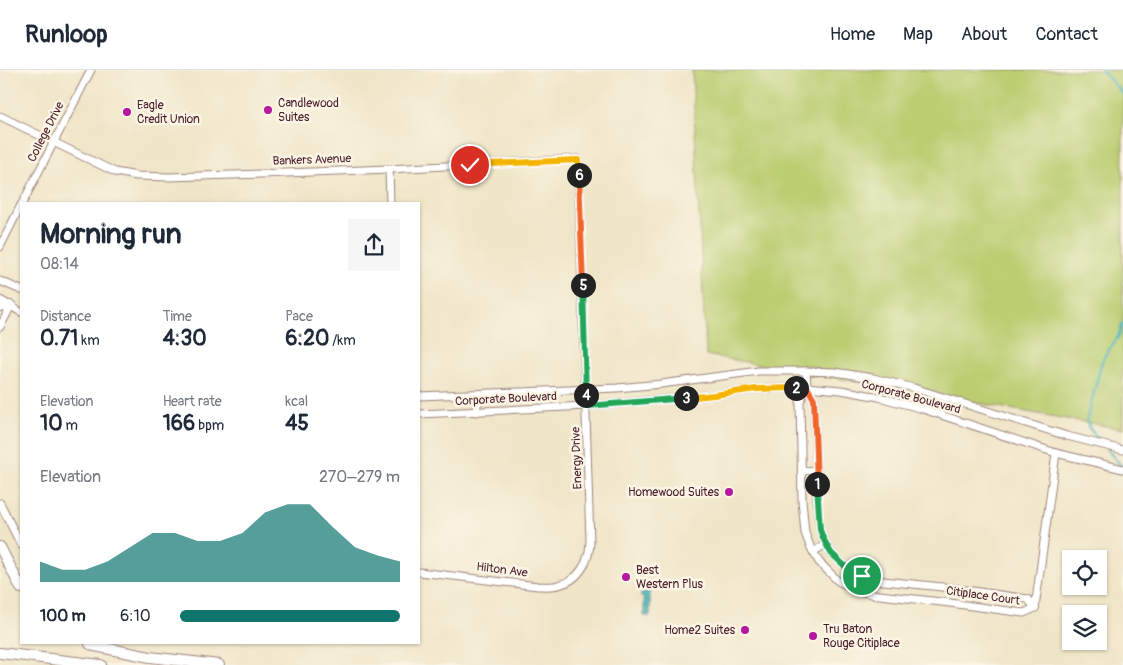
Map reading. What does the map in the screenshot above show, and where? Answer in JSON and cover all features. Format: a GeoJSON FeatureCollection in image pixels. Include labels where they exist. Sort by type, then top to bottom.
{"type":"FeatureCollection","features":[{"type":"Feature","properties":{"kind":"highway"},"geometry":{"type":"LineString","coordinates":[[0,306],[11,306]]}},
{"type":"Feature","properties":{"kind":"highway"},"geometry":{"type":"LineString","coordinates":[[0,547],[20,586]]}},
{"type":"Feature","properties":{"kind":"highway"},"geometry":{"type":"LineString","coordinates":[[90,644],[150,657],[219,665]]}},
{"type":"Feature","properties":{"kind":"highway"},"geometry":{"type":"LineString","coordinates":[[0,652],[101,665]]}},
{"type":"Feature","properties":{"kind":"street","name":"College Drive"},"geometry":{"type":"LineString","coordinates":[[23,202],[91,70]]}},
{"type":"Feature","properties":{"kind":"street","name":"Bankers Avenue"},"geometry":{"type":"LineString","coordinates":[[0,116],[114,172],[137,176],[168,177],[389,169],[578,160]]}},
{"type":"Feature","properties":{"kind":"street","name":"Energy Drive"},"geometry":{"type":"LineString","coordinates":[[578,160],[590,543],[585,565],[579,573]]}},
{"type":"Feature","properties":{"kind":"street"},"geometry":{"type":"LineString","coordinates":[[389,169],[390,202]]}},
{"type":"Feature","properties":{"kind":"street","name":"College Drive"},"geometry":{"type":"LineString","coordinates":[[0,247],[20,208]]}},
{"type":"Feature","properties":{"kind":"street"},"geometry":{"type":"LineString","coordinates":[[0,281],[20,290]]}},
{"type":"Feature","properties":{"kind":"street"},"geometry":{"type":"LineString","coordinates":[[0,300],[20,311]]}},
{"type":"Feature","properties":{"kind":"street"},"geometry":{"type":"LineString","coordinates":[[0,327],[11,306]]}},
{"type":"Feature","properties":{"kind":"street","name":"Corporate Boulevard"},"geometry":{"type":"LineString","coordinates":[[420,396],[586,390],[661,384],[759,371],[835,372],[914,388],[1076,439],[1123,450]]}},
{"type":"Feature","properties":{"kind":"street","name":"Citiplace Court"},"geometry":{"type":"LineString","coordinates":[[806,371],[807,387],[814,399],[817,499],[820,530],[831,553],[847,568],[874,580],[952,588],[1028,599],[1035,608],[1024,613],[950,602],[872,594],[838,581],[819,562],[805,533],[802,500],[800,402],[807,387]]}},
{"type":"Feature","properties":{"kind":"street","name":"Corporate Boulevard"},"geometry":{"type":"LineString","coordinates":[[420,414],[587,406],[714,395],[756,389],[807,387],[841,390],[879,397],[1056,453],[1123,469]]}},
{"type":"Feature","properties":{"kind":"street"},"geometry":{"type":"LineString","coordinates":[[476,412],[477,404],[492,394]]}},
{"type":"Feature","properties":{"kind":"street"},"geometry":{"type":"LineString","coordinates":[[1035,608],[1056,453]]}},
{"type":"Feature","properties":{"kind":"street"},"geometry":{"type":"LineString","coordinates":[[802,471],[817,470]]}},
{"type":"Feature","properties":{"kind":"street"},"geometry":{"type":"LineString","coordinates":[[0,503],[20,543]]}},
{"type":"Feature","properties":{"kind":"street"},"geometry":{"type":"LineString","coordinates":[[813,552],[826,544]]}},
{"type":"Feature","properties":{"kind":"street","name":"Hilton Ave"},"geometry":{"type":"LineString","coordinates":[[420,572],[552,586],[570,581],[579,573]]}},
{"type":"Feature","properties":{"kind":"street"},"geometry":{"type":"LineString","coordinates":[[865,592],[869,578]]}},
{"type":"Feature","properties":{"kind":"street"},"geometry":{"type":"LineString","coordinates":[[950,602],[952,588]]}},
{"type":"Feature","properties":{"kind":"green space"},"geometry":{"type":"Polygon","coordinates":[[[692,70],[1123,70],[1123,429],[706,355],[692,70]]]}},
{"type":"Feature","properties":{"kind":"water"},"geometry":{"type":"Polygon","coordinates":[[[644,591],[650,591],[650,616],[644,616],[644,599],[640,596],[644,591]]]}},
{"type":"Feature","properties":{"kind":"waterway"},"geometry":{"type":"LineString","coordinates":[[1101,70],[1123,94]]}},
{"type":"Feature","properties":{"kind":"waterway"},"geometry":{"type":"LineString","coordinates":[[1101,442],[1089,428],[1087,419],[1102,361],[1118,337],[1123,323]]}},
{"type":"Feature","properties":{"kind":"waterway"},"geometry":{"type":"LineString","coordinates":[[1106,448],[1122,467]]}},
{"type":"Feature","properties":{"kind":"place","name":"Candlewood Suites"},"geometry":{"type":"Point","coordinates":[268,110]}},
{"type":"Feature","properties":{"kind":"place","name":"Eagle Credit Union"},"geometry":{"type":"Point","coordinates":[127,112]}},
{"type":"Feature","properties":{"kind":"place","name":"Homewood Suites"},"geometry":{"type":"Point","coordinates":[729,492]}},
{"type":"Feature","properties":{"kind":"place","name":"Best Western Plus"},"geometry":{"type":"Point","coordinates":[626,577]}},
{"type":"Feature","properties":{"kind":"place","name":"Home2 Suites"},"geometry":{"type":"Point","coordinates":[745,630]}},
{"type":"Feature","properties":{"kind":"place","name":"Tru Baton Rouge Citiplace"},"geometry":{"type":"Point","coordinates":[813,636]}},
{"type":"Feature","properties":{"kind":"route"},"geometry":{"type":"LineString","coordinates":[[470,165],[578,160],[587,406],[714,395],[756,389],[807,387],[814,399],[817,499],[820,530],[831,553],[847,568],[862,576]]}}]}
